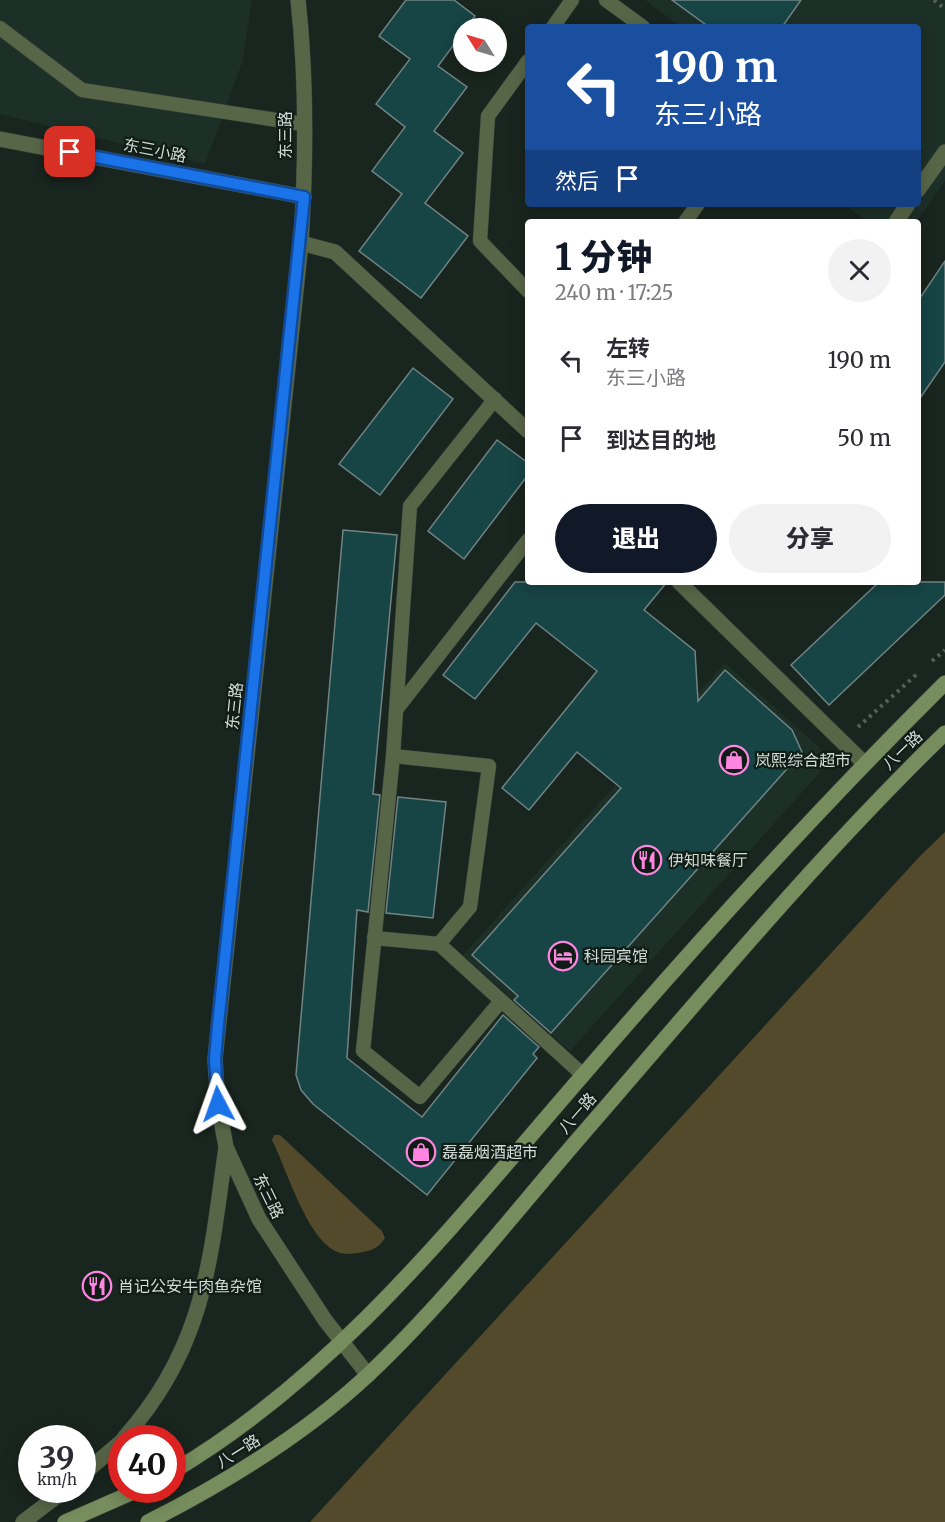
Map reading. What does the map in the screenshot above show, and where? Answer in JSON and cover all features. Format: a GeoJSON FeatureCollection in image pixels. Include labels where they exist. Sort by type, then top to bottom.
{"type":"FeatureCollection","features":[{"type":"Feature","properties":{"kind":"main road","name":"八一路"},"geometry":{"type":"LineString","coordinates":[[186,1464],[209,1450],[282,1397],[341,1343],[486,1188],[723,916],[864,763],[945,682]]}},
{"type":"Feature","properties":{"kind":"main road","name":"八一路"},"geometry":{"type":"LineString","coordinates":[[148,1522],[241,1471],[274,1449],[368,1375],[455,1282],[800,882],[874,803],[945,733]]}},
{"type":"Feature","properties":{"kind":"main road"},"geometry":{"type":"LineString","coordinates":[[65,1522],[108,1503]]}},
{"type":"Feature","properties":{"kind":"street","name":"东三路"},"geometry":{"type":"LineString","coordinates":[[298,0],[304,197],[301,243],[215,1059],[218,1104],[226,1147],[259,1219],[341,1343],[368,1375]]}},
{"type":"Feature","properties":{"kind":"street","name":"东三小路"},"geometry":{"type":"LineString","coordinates":[[0,139],[304,197]]}},
{"type":"Feature","properties":{"kind":"street"},"geometry":{"type":"LineString","coordinates":[[921,186],[945,152]]}},
{"type":"Feature","properties":{"kind":"street"},"geometry":{"type":"LineString","coordinates":[[301,243],[335,252],[495,399],[525,423]]}},
{"type":"Feature","properties":{"kind":"street"},"geometry":{"type":"LineString","coordinates":[[682,585],[864,763]]}},
{"type":"Feature","properties":{"kind":"street"},"geometry":{"type":"LineString","coordinates":[[136,1425],[180,1357],[194,1324],[208,1269],[226,1147]]}},
{"type":"Feature","properties":{"kind":"street"},"geometry":{"type":"LineString","coordinates":[[96,1464],[108,1453]]}},
{"type":"Feature","properties":{"kind":"street"},"geometry":{"type":"LineString","coordinates":[[24,1522],[48,1503]]}},
{"type":"Feature","properties":{"kind":"lane"},"geometry":{"type":"LineString","coordinates":[[555,24],[572,0]]}},
{"type":"Feature","properties":{"kind":"lane"},"geometry":{"type":"LineString","coordinates":[[606,0],[639,24]]}},
{"type":"Feature","properties":{"kind":"lane"},"geometry":{"type":"LineString","coordinates":[[0,28],[82,90],[303,124]]}},
{"type":"Feature","properties":{"kind":"lane"},"geometry":{"type":"LineString","coordinates":[[525,65],[488,116],[480,241],[525,288]]}},
{"type":"Feature","properties":{"kind":"lane"},"geometry":{"type":"LineString","coordinates":[[495,399],[410,506],[393,756],[363,1051],[420,1097],[501,1001]]}},
{"type":"Feature","properties":{"kind":"lane"},"geometry":{"type":"LineString","coordinates":[[396,710],[525,544]]}},
{"type":"Feature","properties":{"kind":"lane"},"geometry":{"type":"LineString","coordinates":[[393,756],[489,766],[470,907],[439,944]]}},
{"type":"Feature","properties":{"kind":"lane"},"geometry":{"type":"LineString","coordinates":[[374,938],[439,944],[583,1075]]}},
{"type":"Feature","properties":{"kind":"path"},"geometry":{"type":"LineString","coordinates":[[933,0],[945,9]]}},
{"type":"Feature","properties":{"kind":"path"},"geometry":{"type":"LineString","coordinates":[[929,664],[945,650]]}},
{"type":"Feature","properties":{"kind":"path"},"geometry":{"type":"LineString","coordinates":[[842,742],[921,671]]}},
{"type":"Feature","properties":{"kind":"shaded area"},"geometry":{"type":"Polygon","coordinates":[[[0,0],[252,0],[242,63],[205,164],[0,114],[0,0]]]}},
{"type":"Feature","properties":{"kind":"shaded area"},"geometry":{"type":"Polygon","coordinates":[[[645,0],[945,0],[945,181],[918,219],[864,219],[848,207],[921,207],[921,24],[677,24],[645,0]]]}},
{"type":"Feature","properties":{"kind":"shaded area"},"geometry":{"type":"Polygon","coordinates":[[[725,663],[832,759],[570,1051],[463,955],[725,663]]]}},
{"type":"Feature","properties":{"kind":"shaded area"},"geometry":{"type":"Polygon","coordinates":[[[945,832],[945,1522],[310,1522],[921,855],[945,832]]]}},
{"type":"Feature","properties":{"kind":"shaded area"},"geometry":{"type":"Polygon","coordinates":[[[274,1135],[280,1135],[382,1231],[385,1238],[380,1245],[366,1251],[346,1254],[335,1251],[325,1243],[315,1232],[298,1201],[272,1140],[274,1135]]]}},
{"type":"Feature","properties":{"kind":"building"},"geometry":{"type":"Polygon","coordinates":[[[406,0],[454,0],[475,16],[474,18],[453,18],[453,46],[438,66],[467,87],[434,131],[463,153],[425,203],[468,236],[421,298],[359,251],[402,194],[372,171],[405,127],[376,104],[410,59],[379,36],[406,0]]]}},
{"type":"Feature","properties":{"kind":"building"},"geometry":{"type":"Polygon","coordinates":[[[672,0],[801,0],[784,24],[705,24],[672,0]]]}},
{"type":"Feature","properties":{"kind":"building"},"geometry":{"type":"Polygon","coordinates":[[[945,261],[945,362],[921,397],[921,297],[945,261]]]}},
{"type":"Feature","properties":{"kind":"building"},"geometry":{"type":"Polygon","coordinates":[[[413,368],[453,399],[380,495],[339,464],[413,368]]]}},
{"type":"Feature","properties":{"kind":"building"},"geometry":{"type":"Polygon","coordinates":[[[497,440],[525,461],[525,479],[464,559],[428,531],[497,440]]]}},
{"type":"Feature","properties":{"kind":"building"},"geometry":{"type":"Polygon","coordinates":[[[343,530],[397,535],[373,794],[380,795],[368,912],[357,910],[347,1058],[422,1117],[503,1015],[539,1047],[533,1054],[537,1058],[427,1195],[313,1104],[301,1090],[296,1075],[343,530]]]}},
{"type":"Feature","properties":{"kind":"building"},"geometry":{"type":"Polygon","coordinates":[[[515,582],[525,582],[525,585],[665,585],[644,610],[695,651],[698,701],[725,670],[792,730],[802,752],[551,1033],[514,1000],[518,996],[472,955],[621,788],[577,752],[529,810],[502,788],[597,671],[536,623],[475,699],[443,675],[515,582]]]}},
{"type":"Feature","properties":{"kind":"building"},"geometry":{"type":"Polygon","coordinates":[[[921,582],[945,582],[945,595],[829,705],[791,665],[876,585],[921,585],[921,582]]]}},
{"type":"Feature","properties":{"kind":"building"},"geometry":{"type":"Polygon","coordinates":[[[398,797],[446,802],[433,918],[386,913],[398,797]]]}},
{"type":"Feature","properties":{"kind":"place","name":"岚熙综合超市"},"geometry":{"type":"Point","coordinates":[734,760]}},
{"type":"Feature","properties":{"kind":"place","name":"伊知味餐厅"},"geometry":{"type":"Point","coordinates":[647,860]}},
{"type":"Feature","properties":{"kind":"place","name":"科园宾馆"},"geometry":{"type":"Point","coordinates":[563,956]}},
{"type":"Feature","properties":{"kind":"place","name":"磊磊烟酒超市"},"geometry":{"type":"Point","coordinates":[421,1152]}},
{"type":"Feature","properties":{"kind":"place","name":"肖记公安牛肉鱼杂馆"},"geometry":{"type":"Point","coordinates":[97,1286]}},
{"type":"Feature","properties":{"kind":"route"},"geometry":{"type":"LineString","coordinates":[[70,152],[304,197],[218,1025],[215,1059],[218,1104]]}}]}
